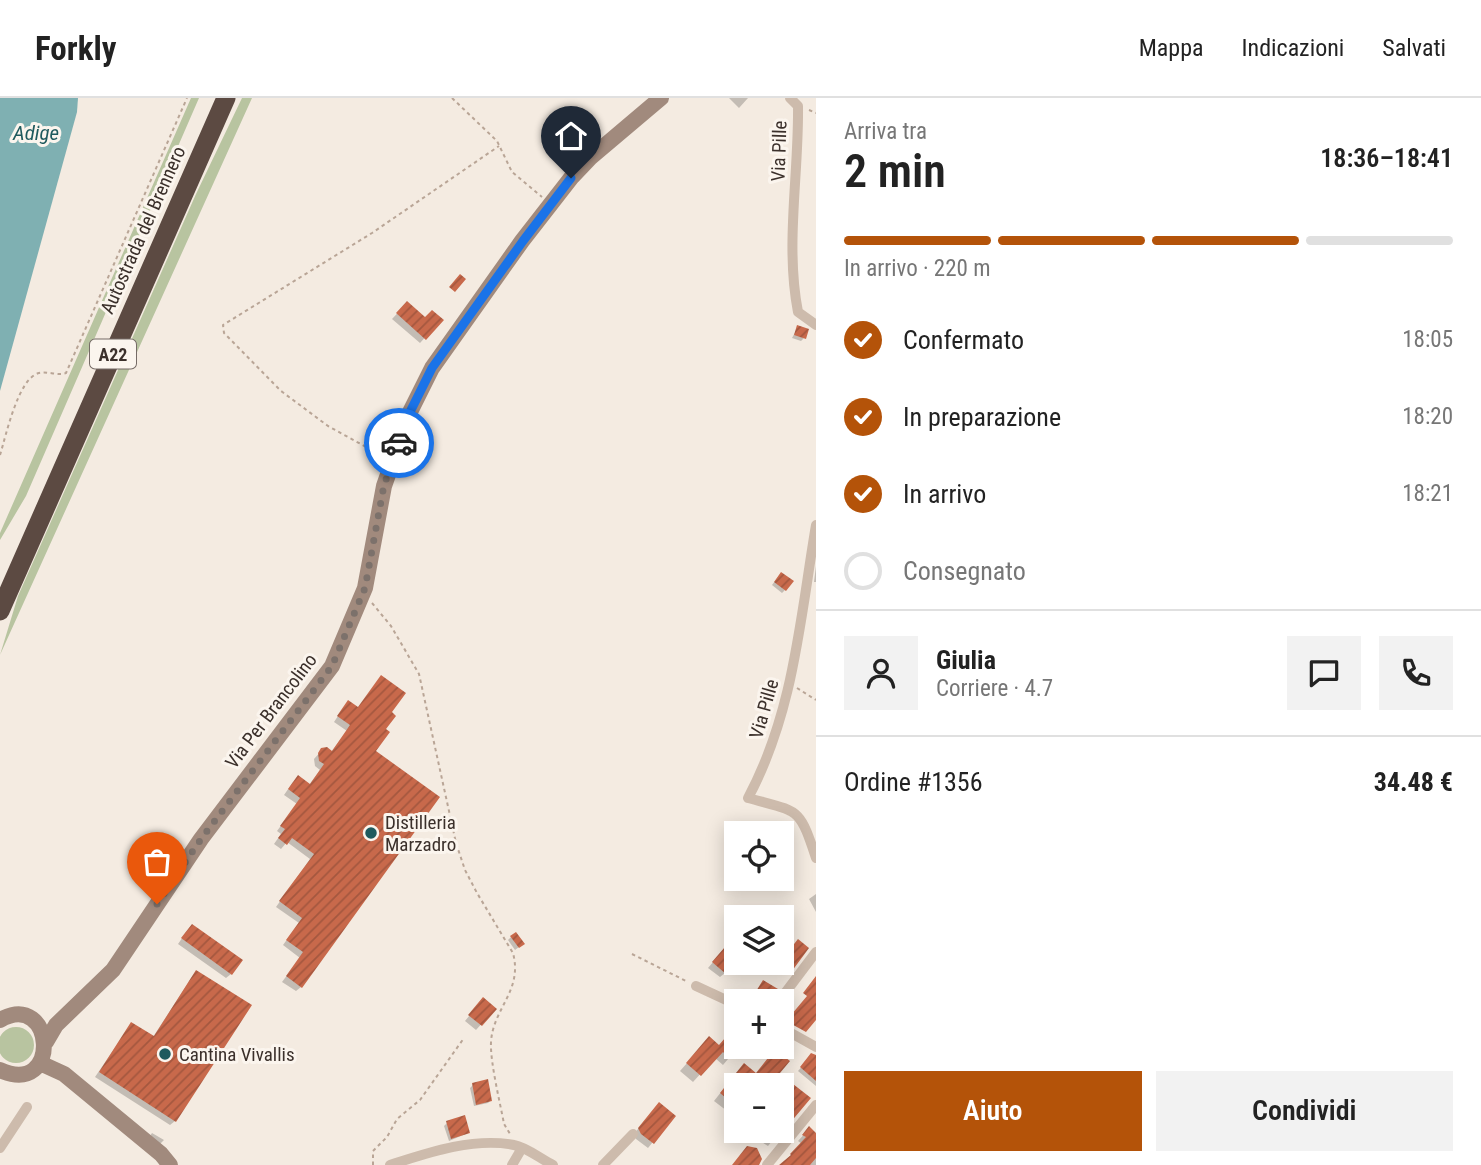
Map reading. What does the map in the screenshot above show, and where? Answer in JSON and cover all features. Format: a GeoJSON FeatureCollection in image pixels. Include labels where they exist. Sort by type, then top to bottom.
{"type":"FeatureCollection","features":[{"type":"Feature","properties":{"kind":"highway","name":"Autostrada del Brennero"},"geometry":{"type":"LineString","coordinates":[[0,579],[212,98]]}},
{"type":"Feature","properties":{"kind":"highway","name":"Autostrada del Brennero"},"geometry":{"type":"LineString","coordinates":[[0,611],[226,98]]}},
{"type":"Feature","properties":{"kind":"main road","name":"Via Per Brancolino"},"geometry":{"type":"LineString","coordinates":[[96,986],[113,970],[201,839],[332,666],[362,596],[373,552],[384,485],[410,412],[432,368],[552,203],[590,158],[662,98]]}},
{"type":"Feature","properties":{"kind":"main road"},"geometry":{"type":"LineString","coordinates":[[39,1026],[96,986]]}},
{"type":"Feature","properties":{"kind":"main road"},"geometry":{"type":"LineString","coordinates":[[46,1042],[56,1025],[96,986]]}},
{"type":"Feature","properties":{"kind":"main road"},"geometry":{"type":"LineString","coordinates":[[0,1020],[13,1015],[23,1016],[39,1026],[46,1042],[40,1063],[25,1073],[17,1075],[0,1070]]}},
{"type":"Feature","properties":{"kind":"main road"},"geometry":{"type":"LineString","coordinates":[[40,1063],[64,1073],[161,1154],[170,1165]]}},
{"type":"Feature","properties":{"kind":"street","name":"Via Pille"},"geometry":{"type":"LineString","coordinates":[[790,98],[798,106],[792,281],[798,312],[816,325]]}},
{"type":"Feature","properties":{"kind":"street","name":"Via Pille"},"geometry":{"type":"LineString","coordinates":[[816,525],[790,684],[765,765],[748,798],[798,814],[807,827],[816,858]]}},
{"type":"Feature","properties":{"kind":"street"},"geometry":{"type":"LineString","coordinates":[[788,989],[816,952]]}},
{"type":"Feature","properties":{"kind":"street"},"geometry":{"type":"LineString","coordinates":[[696,986],[724,999]]}},
{"type":"Feature","properties":{"kind":"street"},"geometry":{"type":"LineString","coordinates":[[794,1035],[816,1047]]}},
{"type":"Feature","properties":{"kind":"street"},"geometry":{"type":"LineString","coordinates":[[767,1165],[816,1105]]}},
{"type":"Feature","properties":{"kind":"street"},"geometry":{"type":"LineString","coordinates":[[0,1147],[27,1107]]}},
{"type":"Feature","properties":{"kind":"street"},"geometry":{"type":"LineString","coordinates":[[603,1165],[633,1133]]}},
{"type":"Feature","properties":{"kind":"street"},"geometry":{"type":"LineString","coordinates":[[391,1165],[424,1154],[475,1144],[519,1147],[553,1165]]}},
{"type":"Feature","properties":{"kind":"street"},"geometry":{"type":"LineString","coordinates":[[512,1165],[519,1147]]}},
{"type":"Feature","properties":{"kind":"path"},"geometry":{"type":"LineString","coordinates":[[0,455],[25,383],[39,373],[66,373],[187,98]]}},
{"type":"Feature","properties":{"kind":"path"},"geometry":{"type":"LineString","coordinates":[[452,98],[497,141],[512,172],[552,203]]}},
{"type":"Feature","properties":{"kind":"path"},"geometry":{"type":"LineString","coordinates":[[379,464],[377,453],[327,426],[282,391],[224,333],[223,325],[372,233],[499,146]]}},
{"type":"Feature","properties":{"kind":"path"},"geometry":{"type":"LineString","coordinates":[[362,596],[374,604],[391,626],[419,674],[462,861],[477,893],[513,953],[517,968],[510,994],[499,1015],[491,1041],[504,1124],[519,1147]]}},
{"type":"Feature","properties":{"kind":"path"},"geometry":{"type":"LineString","coordinates":[[790,684],[816,700]]}},
{"type":"Feature","properties":{"kind":"path"},"geometry":{"type":"LineString","coordinates":[[632,954],[696,986]]}},
{"type":"Feature","properties":{"kind":"path"},"geometry":{"type":"LineString","coordinates":[[373,1165],[373,1151],[387,1137],[397,1119],[420,1100],[464,1038]]}},
{"type":"Feature","properties":{"kind":"green space"},"geometry":{"type":"Polygon","coordinates":[[[191,98],[199,98],[26,496],[0,540],[0,533],[191,98]]]}},
{"type":"Feature","properties":{"kind":"green space"},"geometry":{"type":"Polygon","coordinates":[[[242,98],[252,98],[0,655],[18,596],[196,194],[242,98]]]}},
{"type":"Feature","properties":{"kind":"green space"},"geometry":{"type":"Polygon","coordinates":[[[9,1028],[23,1028],[33,1038],[33,1052],[23,1062],[9,1062],[-1,1052],[-1,1038],[9,1028]]]}},
{"type":"Feature","properties":{"kind":"water","name":"Adige"},"geometry":{"type":"Polygon","coordinates":[[[0,98],[78,98],[77,112],[0,391],[0,98]]]}},
{"type":"Feature","properties":{"kind":"building"},"geometry":{"type":"Polygon","coordinates":[[[460,274],[466,279],[455,292],[449,287],[460,274]]]}},
{"type":"Feature","properties":{"kind":"building"},"geometry":{"type":"Polygon","coordinates":[[[407,301],[425,317],[432,310],[444,320],[426,340],[396,313],[407,301]]]}},
{"type":"Feature","properties":{"kind":"building"},"geometry":{"type":"Polygon","coordinates":[[[797,325],[809,329],[806,339],[794,335],[797,325]]]}},
{"type":"Feature","properties":{"kind":"building"},"geometry":{"type":"Polygon","coordinates":[[[781,572],[794,581],[786,591],[774,582],[781,572]]]}},
{"type":"Feature","properties":{"kind":"building","name":"Distilleria Marzadro"},"geometry":{"type":"Polygon","coordinates":[[[381,675],[406,693],[392,712],[396,716],[386,729],[390,732],[376,751],[440,797],[302,988],[286,976],[303,952],[286,940],[302,918],[279,901],[314,854],[292,838],[287,845],[278,838],[285,829],[280,826],[300,798],[288,789],[298,775],[310,784],[324,764],[319,761],[318,753],[321,748],[327,747],[332,751],[350,725],[337,716],[348,700],[358,707],[381,675]]]}},
{"type":"Feature","properties":{"kind":"building"},"geometry":{"type":"Polygon","coordinates":[[[192,924],[243,960],[232,975],[181,938],[192,924]]]}},
{"type":"Feature","properties":{"kind":"building"},"geometry":{"type":"Polygon","coordinates":[[[516,932],[525,944],[519,948],[510,936],[516,932]]]}},
{"type":"Feature","properties":{"kind":"building"},"geometry":{"type":"Polygon","coordinates":[[[798,939],[809,948],[794,968],[794,944],[798,939]]]}},
{"type":"Feature","properties":{"kind":"building"},"geometry":{"type":"Polygon","coordinates":[[[724,948],[724,972],[712,962],[724,948]]]}},
{"type":"Feature","properties":{"kind":"building","name":"Cantina Vivallis"},"geometry":{"type":"Polygon","coordinates":[[[196,970],[252,1005],[176,1122],[99,1072],[131,1022],[154,1036],[196,970]]]}},
{"type":"Feature","properties":{"kind":"building"},"geometry":{"type":"Polygon","coordinates":[[[816,976],[816,1020],[806,1032],[794,1025],[794,1011],[807,996],[803,993],[816,976]]]}},
{"type":"Feature","properties":{"kind":"building"},"geometry":{"type":"Polygon","coordinates":[[[763,980],[778,989],[757,989],[763,980]]]}},
{"type":"Feature","properties":{"kind":"building"},"geometry":{"type":"Polygon","coordinates":[[[483,997],[497,1009],[482,1026],[468,1015],[483,997]]]}},
{"type":"Feature","properties":{"kind":"building"},"geometry":{"type":"Polygon","coordinates":[[[709,1036],[719,1045],[724,1039],[724,1053],[701,1076],[686,1063],[709,1036]]]}},
{"type":"Feature","properties":{"kind":"building"},"geometry":{"type":"Polygon","coordinates":[[[811,1053],[816,1055],[816,1081],[800,1067],[811,1053]]]}},
{"type":"Feature","properties":{"kind":"building"},"geometry":{"type":"Polygon","coordinates":[[[767,1059],[790,1061],[780,1073],[756,1073],[767,1059]]]}},
{"type":"Feature","properties":{"kind":"building"},"geometry":{"type":"Polygon","coordinates":[[[744,1063],[756,1073],[736,1073],[744,1063]]]}},
{"type":"Feature","properties":{"kind":"building"},"geometry":{"type":"Polygon","coordinates":[[[488,1079],[492,1101],[476,1105],[472,1083],[488,1079]]]}},
{"type":"Feature","properties":{"kind":"building"},"geometry":{"type":"Polygon","coordinates":[[[794,1085],[811,1098],[794,1118],[794,1085]]]}},
{"type":"Feature","properties":{"kind":"building"},"geometry":{"type":"Polygon","coordinates":[[[659,1102],[676,1116],[654,1144],[641,1134],[638,1128],[659,1102]]]}},
{"type":"Feature","properties":{"kind":"building"},"geometry":{"type":"Polygon","coordinates":[[[465,1115],[470,1133],[451,1139],[446,1121],[465,1115]]]}},
{"type":"Feature","properties":{"kind":"building"},"geometry":{"type":"Polygon","coordinates":[[[809,1126],[816,1133],[816,1158],[810,1165],[779,1165],[806,1137],[802,1135],[809,1126]]]}},
{"type":"Feature","properties":{"kind":"building"},"geometry":{"type":"Polygon","coordinates":[[[747,1146],[757,1148],[762,1159],[759,1165],[732,1165],[747,1146]]]}},
{"type":"Feature","properties":{"kind":"way so far"},"geometry":{"type":"LineString","coordinates":[[157,904],[201,839],[332,666],[365,588],[384,485],[399,443]]}},
{"type":"Feature","properties":{"kind":"place","name":"Distilleria Marzadro"},"geometry":{"type":"Point","coordinates":[371,833]}},
{"type":"Feature","properties":{"kind":"place","name":"Cantina Vivallis"},"geometry":{"type":"Point","coordinates":[165,1054]}},
{"type":"Feature","properties":{"kind":"route"},"geometry":{"type":"LineString","coordinates":[[399,443],[410,412],[432,368],[571,178]]}}]}
